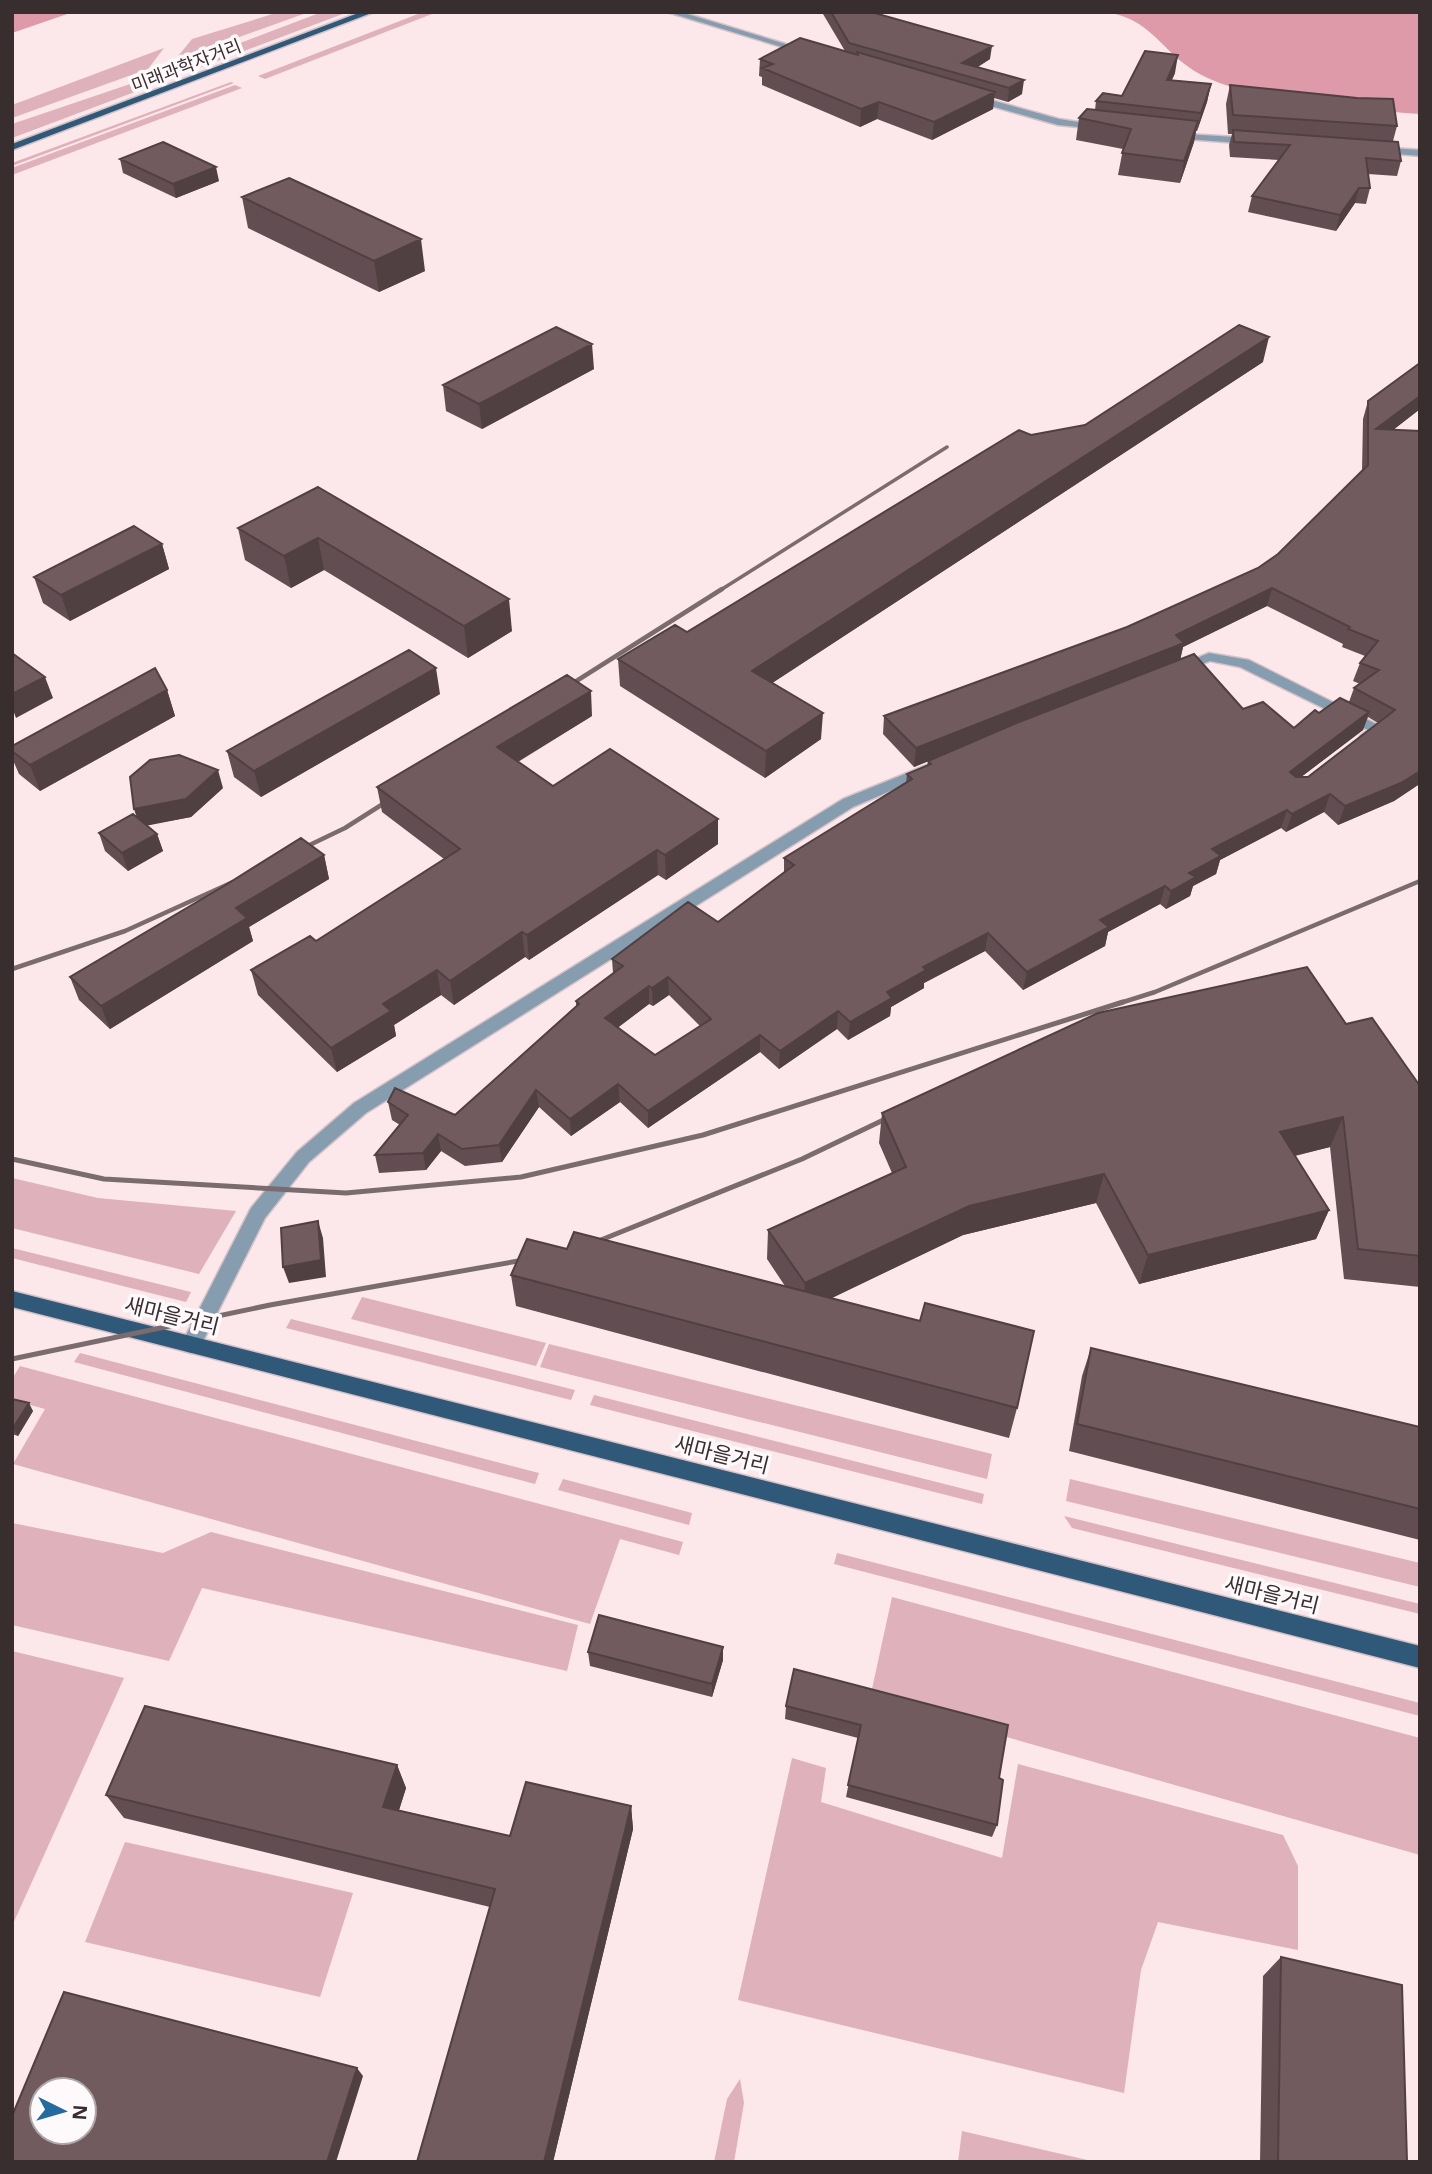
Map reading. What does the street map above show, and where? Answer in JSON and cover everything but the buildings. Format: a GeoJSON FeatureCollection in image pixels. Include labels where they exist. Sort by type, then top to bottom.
{"type":"FeatureCollection","features":[{"type":"Feature","properties":{"kind":"main road","name":"미래과학자거리"},"geometry":{"type":"LineString","coordinates":[[12,147],[370,12]]}},
{"type":"Feature","properties":{"kind":"main road","name":"새마을거리"},"geometry":{"type":"LineString","coordinates":[[12,1299],[1420,1657]]}},
{"type":"Feature","properties":{"kind":"street"},"geometry":{"type":"LineString","coordinates":[[671,12],[824,56]]}},
{"type":"Feature","properties":{"kind":"street"},"geometry":{"type":"LineString","coordinates":[[958,94],[1058,122],[1114,128]]}},
{"type":"Feature","properties":{"kind":"street"},"geometry":{"type":"LineString","coordinates":[[1155,133],[1266,142]]}},
{"type":"Feature","properties":{"kind":"street"},"geometry":{"type":"LineString","coordinates":[[1364,149],[1420,153]]}},
{"type":"Feature","properties":{"kind":"street"},"geometry":{"type":"LineString","coordinates":[[1159,677],[1209,657],[1244,663],[1379,729],[1348,752]]}},
{"type":"Feature","properties":{"kind":"street"},"geometry":{"type":"LineString","coordinates":[[191,1345],[258,1213],[303,1157],[360,1108],[848,803],[947,761]]}},
{"type":"Feature","properties":{"kind":"shaded area"},"geometry":{"type":"Polygon","coordinates":[[[12,12],[73,12],[12,33],[12,12]]]}},
{"type":"Feature","properties":{"kind":"shaded area"},"geometry":{"type":"Polygon","coordinates":[[[279,12],[309,12],[175,60],[192,39],[279,12]]]}},
{"type":"Feature","properties":{"kind":"shaded area"},"geometry":{"type":"Polygon","coordinates":[[[322,12],[348,12],[12,138],[12,124],[145,79],[322,12]]]}},
{"type":"Feature","properties":{"kind":"shaded area"},"geometry":{"type":"Polygon","coordinates":[[[423,12],[437,12],[265,79],[258,76],[423,12]]]}},
{"type":"Feature","properties":{"kind":"shaded area"},"geometry":{"type":"Polygon","coordinates":[[[1101,12],[1420,12],[1420,114],[1300,102],[1238,89],[1211,80],[1190,68],[1141,25],[1117,14],[1101,12]]]}},
{"type":"Feature","properties":{"kind":"shaded area"},"geometry":{"type":"Polygon","coordinates":[[[164,48],[148,69],[12,118],[12,105],[164,48]]]}},
{"type":"Feature","properties":{"kind":"shaded area"},"geometry":{"type":"Polygon","coordinates":[[[234,83],[12,166],[12,163],[234,83]]]}},
{"type":"Feature","properties":{"kind":"shaded area"},"geometry":{"type":"Polygon","coordinates":[[[235,85],[242,88],[12,175],[12,168],[235,85]]]}},
{"type":"Feature","properties":{"kind":"shaded area"},"geometry":{"type":"Polygon","coordinates":[[[12,1178],[98,1198],[236,1211],[199,1274],[12,1228],[12,1178]]]}},
{"type":"Feature","properties":{"kind":"shaded area"},"geometry":{"type":"Polygon","coordinates":[[[12,1248],[191,1292],[186,1302],[12,1258],[12,1248]]]}},
{"type":"Feature","properties":{"kind":"shaded area"},"geometry":{"type":"Polygon","coordinates":[[[362,1297],[546,1343],[536,1366],[351,1319],[362,1297]]]}},
{"type":"Feature","properties":{"kind":"shaded area"},"geometry":{"type":"Polygon","coordinates":[[[291,1319],[575,1390],[571,1400],[286,1328],[291,1319]]]}},
{"type":"Feature","properties":{"kind":"shaded area"},"geometry":{"type":"Polygon","coordinates":[[[549,1344],[992,1454],[987,1479],[540,1367],[549,1344]]]}},
{"type":"Feature","properties":{"kind":"shaded area"},"geometry":{"type":"Polygon","coordinates":[[[80,1353],[539,1473],[535,1484],[74,1362],[80,1353]]]}},
{"type":"Feature","properties":{"kind":"shaded area"},"geometry":{"type":"Polygon","coordinates":[[[20,1366],[683,1542],[679,1555],[620,1539],[590,1624],[13,1464],[45,1409],[12,1400],[12,1379],[20,1366]]]}},
{"type":"Feature","properties":{"kind":"shaded area"},"geometry":{"type":"Polygon","coordinates":[[[594,1395],[984,1494],[982,1504],[590,1405],[594,1395]]]}},
{"type":"Feature","properties":{"kind":"shaded area"},"geometry":{"type":"Polygon","coordinates":[[[563,1479],[692,1513],[689,1525],[558,1490],[563,1479]]]}},
{"type":"Feature","properties":{"kind":"shaded area"},"geometry":{"type":"Polygon","coordinates":[[[1070,1479],[1420,1563],[1420,1587],[1066,1501],[1070,1479]]]}},
{"type":"Feature","properties":{"kind":"shaded area"},"geometry":{"type":"Polygon","coordinates":[[[1064,1516],[1420,1604],[1420,1614],[1072,1528],[1064,1516]]]}},
{"type":"Feature","properties":{"kind":"shaded area"},"geometry":{"type":"Polygon","coordinates":[[[12,1523],[163,1553],[211,1532],[578,1625],[567,1671],[202,1588],[169,1661],[12,1625],[12,1523]]]}},
{"type":"Feature","properties":{"kind":"shaded area"},"geometry":{"type":"Polygon","coordinates":[[[837,1553],[1420,1703],[1420,1716],[834,1564],[837,1553]]]}},
{"type":"Feature","properties":{"kind":"shaded area"},"geometry":{"type":"Polygon","coordinates":[[[892,1597],[1420,1738],[1420,1855],[870,1698],[892,1597]]]}},
{"type":"Feature","properties":{"kind":"shaded area"},"geometry":{"type":"Polygon","coordinates":[[[12,1651],[124,1678],[12,1926],[12,1651]]]}},
{"type":"Feature","properties":{"kind":"shaded area"},"geometry":{"type":"Polygon","coordinates":[[[792,1758],[826,1768],[821,1802],[1002,1858],[1018,1764],[1283,1835],[1298,1866],[1298,1950],[1158,1922],[1141,1970],[1124,2093],[738,2000],[792,1758]]]}},
{"type":"Feature","properties":{"kind":"shaded area"},"geometry":{"type":"Polygon","coordinates":[[[125,1842],[353,1893],[320,1997],[85,1942],[125,1842]]]}},
{"type":"Feature","properties":{"kind":"shaded area"},"geometry":{"type":"Polygon","coordinates":[[[740,2079],[744,2103],[734,2162],[714,2162],[727,2099],[740,2079]]]}},
{"type":"Feature","properties":{"kind":"shaded area"},"geometry":{"type":"Polygon","coordinates":[[[962,2131],[1096,2162],[958,2162],[962,2131]]]}},
{"type":"Feature","properties":{"kind":"railway"},"geometry":{"type":"LineString","coordinates":[[719,591],[947,447]]}},
{"type":"Feature","properties":{"kind":"railway"},"geometry":{"type":"LineString","coordinates":[[559,692],[722,589]]}},
{"type":"Feature","properties":{"kind":"railway"},"geometry":{"type":"LineString","coordinates":[[293,853],[345,828],[397,795]]}},
{"type":"Feature","properties":{"kind":"railway"},"geometry":{"type":"LineString","coordinates":[[1117,1004],[1155,992],[1420,881]]}},
{"type":"Feature","properties":{"kind":"railway"},"geometry":{"type":"LineString","coordinates":[[12,969],[125,931],[233,882]]}},
{"type":"Feature","properties":{"kind":"railway"},"geometry":{"type":"LineString","coordinates":[[12,1159],[104,1179],[346,1193],[521,1177],[703,1135],[1123,1002]]}},
{"type":"Feature","properties":{"kind":"railway"},"geometry":{"type":"LineString","coordinates":[[586,1246],[802,1159],[898,1113]]}},
{"type":"Feature","properties":{"kind":"railway"},"geometry":{"type":"LineString","coordinates":[[12,1359],[270,1305],[535,1258]]}}]}
